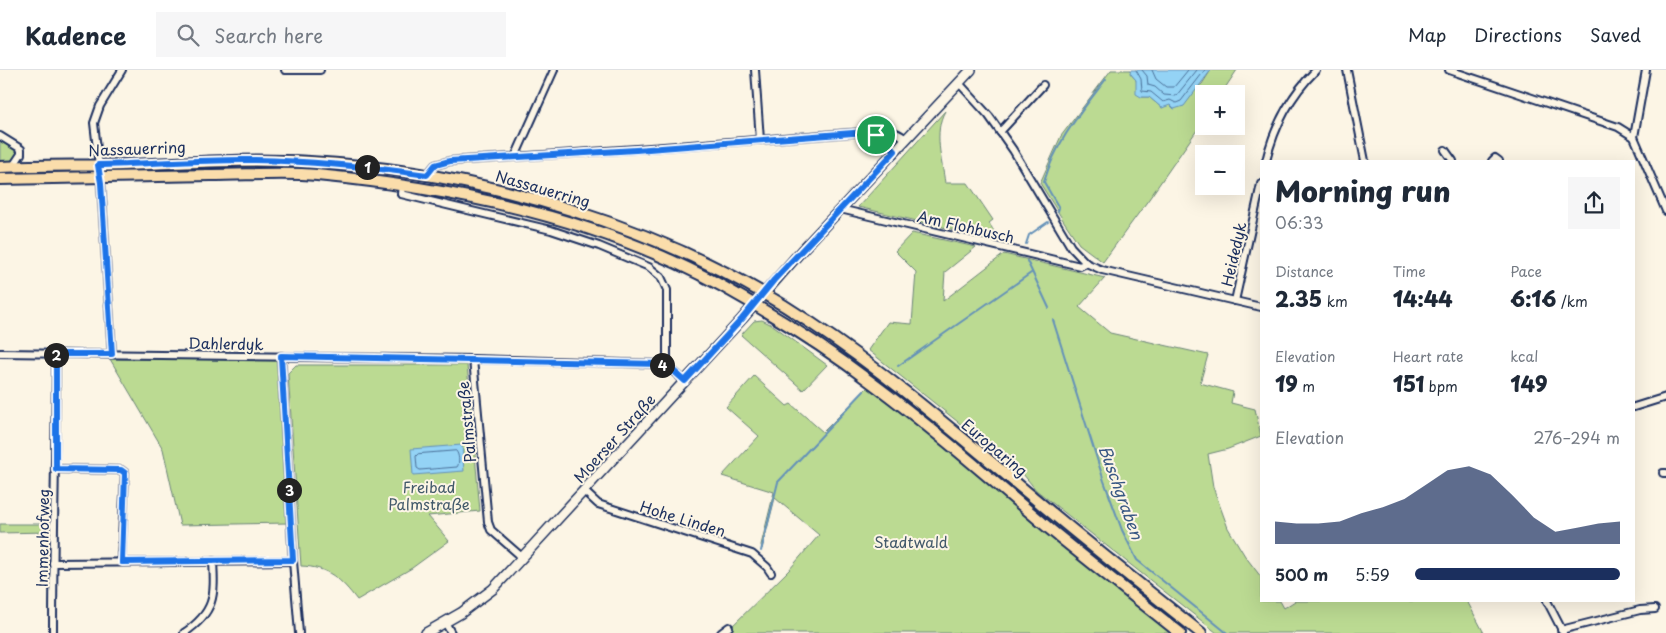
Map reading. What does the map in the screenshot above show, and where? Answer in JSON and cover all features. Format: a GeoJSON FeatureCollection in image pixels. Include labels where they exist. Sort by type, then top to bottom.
{"type":"FeatureCollection","features":[{"type":"Feature","properties":{"kind":"main road","name":"Moerser Straße"},"geometry":{"type":"LineString","coordinates":[[426,633],[477,602],[493,589],[685,381],[840,209],[971,70]]}},
{"type":"Feature","properties":{"kind":"main road","name":"Nassauerring"},"geometry":{"type":"LineString","coordinates":[[0,167],[254,160],[364,166],[427,175],[530,197],[635,233],[682,252],[763,293]]}},
{"type":"Feature","properties":{"kind":"main road","name":"Nassauerring"},"geometry":{"type":"LineString","coordinates":[[0,179],[312,174],[522,209],[587,229],[678,264],[721,285],[754,305]]}},
{"type":"Feature","properties":{"kind":"main road","name":"Europaring"},"geometry":{"type":"LineString","coordinates":[[763,293],[808,321],[882,374],[1201,633]]}},
{"type":"Feature","properties":{"kind":"main road","name":"Europaring"},"geometry":{"type":"LineString","coordinates":[[754,305],[802,333],[873,383],[1180,633]]}},
{"type":"Feature","properties":{"kind":"street"},"geometry":{"type":"LineString","coordinates":[[112,354],[100,176],[94,123],[100,106],[122,70]]}},
{"type":"Feature","properties":{"kind":"street"},"geometry":{"type":"LineString","coordinates":[[285,70],[320,70]]}},
{"type":"Feature","properties":{"kind":"street"},"geometry":{"type":"LineString","coordinates":[[515,157],[554,70]]}},
{"type":"Feature","properties":{"kind":"street"},"geometry":{"type":"LineString","coordinates":[[755,70],[760,140]]}},
{"type":"Feature","properties":{"kind":"street"},"geometry":{"type":"LineString","coordinates":[[1266,160],[1272,139],[1285,111],[1300,87],[1316,70]]}},
{"type":"Feature","properties":{"kind":"street"},"geometry":{"type":"LineString","coordinates":[[1449,70],[1618,126],[1634,137],[1666,211]]}},
{"type":"Feature","properties":{"kind":"street"},"geometry":{"type":"LineString","coordinates":[[1634,137],[1646,70]]}},
{"type":"Feature","properties":{"kind":"street"},"geometry":{"type":"LineString","coordinates":[[1347,71],[1365,160]]}},
{"type":"Feature","properties":{"kind":"street","name":"Am Flohbusch"},"geometry":{"type":"LineString","coordinates":[[959,83],[1000,132],[1020,161],[1071,247],[1086,263],[1102,270],[1260,307]]}},
{"type":"Feature","properties":{"kind":"street"},"geometry":{"type":"LineString","coordinates":[[1000,132],[1043,85]]}},
{"type":"Feature","properties":{"kind":"street"},"geometry":{"type":"LineString","coordinates":[[427,175],[435,165],[450,161],[760,140],[866,132],[882,129],[893,131],[906,139]]}},
{"type":"Feature","properties":{"kind":"street"},"geometry":{"type":"LineString","coordinates":[[866,132],[883,139],[895,151]]}},
{"type":"Feature","properties":{"kind":"street"},"geometry":{"type":"LineString","coordinates":[[0,136],[20,149],[21,154],[13,166]]}},
{"type":"Feature","properties":{"kind":"street"},"geometry":{"type":"LineString","coordinates":[[1445,150],[1452,160]]}},
{"type":"Feature","properties":{"kind":"street","name":"Heidedyk"},"geometry":{"type":"LineString","coordinates":[[1235,301],[1260,188]]}},
{"type":"Feature","properties":{"kind":"street","name":"Nassauerring"},"geometry":{"type":"LineString","coordinates":[[402,189],[550,230],[599,246],[649,267],[661,277],[667,290],[668,366]]}},
{"type":"Feature","properties":{"kind":"street","name":"Am Flohbusch"},"geometry":{"type":"LineString","coordinates":[[840,209],[1080,266],[1086,263]]}},
{"type":"Feature","properties":{"kind":"street","name":"Dahlerdyk"},"geometry":{"type":"LineString","coordinates":[[0,353],[473,359],[660,364],[668,366]]}},
{"type":"Feature","properties":{"kind":"street","name":"Immenhofweg"},"geometry":{"type":"LineString","coordinates":[[53,633],[56,354]]}},
{"type":"Feature","properties":{"kind":"street"},"geometry":{"type":"LineString","coordinates":[[281,356],[293,560],[300,633]]}},
{"type":"Feature","properties":{"kind":"street","name":"Palmstraße"},"geometry":{"type":"LineString","coordinates":[[473,359],[488,522],[491,530],[523,558]]}},
{"type":"Feature","properties":{"kind":"street"},"geometry":{"type":"LineString","coordinates":[[668,366],[685,381]]}},
{"type":"Feature","properties":{"kind":"street"},"geometry":{"type":"LineString","coordinates":[[1635,408],[1666,397]]}},
{"type":"Feature","properties":{"kind":"street"},"geometry":{"type":"LineString","coordinates":[[56,469],[121,470],[125,473],[122,562]]}},
{"type":"Feature","properties":{"kind":"street","name":"Hohe Linden"},"geometry":{"type":"LineString","coordinates":[[584,491],[598,504],[752,554],[771,573]]}},
{"type":"Feature","properties":{"kind":"street"},"geometry":{"type":"LineString","coordinates":[[53,563],[293,560]]}},
{"type":"Feature","properties":{"kind":"street"},"geometry":{"type":"LineString","coordinates":[[184,633],[195,626],[206,615],[214,590],[213,561]]}},
{"type":"Feature","properties":{"kind":"street"},"geometry":{"type":"LineString","coordinates":[[1548,602],[1562,631],[1640,610],[1655,609]]}},
{"type":"Feature","properties":{"kind":"street"},"geometry":{"type":"LineString","coordinates":[[445,622],[451,633]]}},
{"type":"Feature","properties":{"kind":"street"},"geometry":{"type":"LineString","coordinates":[[722,633],[729,627]]}},
{"type":"Feature","properties":{"kind":"green space"},"geometry":{"type":"Polygon","coordinates":[[[1111,70],[1131,70],[1130,73],[1136,80],[1141,97],[1149,97],[1162,108],[1195,88],[1195,133],[1103,262],[1079,244],[1040,183],[1061,136],[1111,70]]]}},
{"type":"Feature","properties":{"kind":"green space"},"geometry":{"type":"Polygon","coordinates":[[[1211,70],[1237,70],[1227,85],[1200,85],[1211,70]]]}},
{"type":"Feature","properties":{"kind":"green space"},"geometry":{"type":"Polygon","coordinates":[[[945,111],[941,119],[939,137],[945,183],[968,183],[993,220],[989,223],[995,233],[989,238],[858,207],[945,111]]]}},
{"type":"Feature","properties":{"kind":"green space"},"geometry":{"type":"Polygon","coordinates":[[[0,139],[13,146],[18,154],[11,162],[0,162],[0,139]]]}},
{"type":"Feature","properties":{"kind":"green space"},"geometry":{"type":"Polygon","coordinates":[[[912,233],[976,247],[945,272],[943,301],[1004,254],[1105,278],[1079,307],[1110,333],[1208,355],[1200,383],[1233,392],[1231,403],[1255,409],[1260,432],[1260,436],[1228,449],[1208,454],[1213,487],[1228,528],[1260,576],[1260,602],[1281,602],[1284,608],[1293,602],[1468,602],[1484,633],[1217,633],[1036,490],[1023,474],[868,350],[888,322],[912,324],[916,272],[895,251],[912,233]]]}},
{"type":"Feature","properties":{"kind":"green space"},"geometry":{"type":"Polygon","coordinates":[[[762,320],[774,326],[827,365],[803,390],[741,335],[754,321],[762,320]]]}},
{"type":"Feature","properties":{"kind":"green space"},"geometry":{"type":"Polygon","coordinates":[[[110,359],[277,360],[288,523],[180,525],[163,449],[110,359]]]}},
{"type":"Feature","properties":{"kind":"green space","name":"Freibad Palmstraße"},"geometry":{"type":"Polygon","coordinates":[[[296,365],[467,365],[480,511],[428,516],[449,541],[412,568],[357,600],[333,576],[319,569],[301,566],[288,373],[296,365]]]}},
{"type":"Feature","properties":{"kind":"green space","name":"Stadtwald"},"geometry":{"type":"Polygon","coordinates":[[[754,376],[787,406],[791,404],[823,432],[869,386],[1174,633],[725,633],[789,570],[819,535],[775,498],[762,549],[761,545],[774,492],[722,476],[759,436],[726,407],[754,376]]]}},
{"type":"Feature","properties":{"kind":"green space"},"geometry":{"type":"Polygon","coordinates":[[[0,524],[50,524],[48,532],[0,533],[0,524]]]}},
{"type":"Feature","properties":{"kind":"water"},"geometry":{"type":"Polygon","coordinates":[[[1131,70],[1211,70],[1200,85],[1195,85],[1195,91],[1184,106],[1174,109],[1170,105],[1162,108],[1149,97],[1141,97],[1136,94],[1136,80],[1130,73],[1131,70]]]}},
{"type":"Feature","properties":{"kind":"water"},"geometry":{"type":"Polygon","coordinates":[[[462,445],[464,471],[413,475],[411,449],[462,445]]]}},
{"type":"Feature","properties":{"kind":"waterway"},"geometry":{"type":"LineString","coordinates":[[1058,211],[1059,208],[1044,182],[1049,167],[1062,140],[1106,79]]}},
{"type":"Feature","properties":{"kind":"waterway"},"geometry":{"type":"LineString","coordinates":[[1026,244],[1029,235],[1048,222]]}},
{"type":"Feature","properties":{"kind":"waterway","name":"Buschgraben"},"geometry":{"type":"LineString","coordinates":[[1027,261],[1049,308]]}},
{"type":"Feature","properties":{"kind":"waterway","name":"Buschgraben"},"geometry":{"type":"LineString","coordinates":[[898,366],[1031,273]]}},
{"type":"Feature","properties":{"kind":"waterway","name":"Buschgraben"},"geometry":{"type":"LineString","coordinates":[[1053,320],[1104,481],[1122,530],[1137,560],[1227,633]]}},
{"type":"Feature","properties":{"kind":"waterway","name":"Buschgraben"},"geometry":{"type":"LineString","coordinates":[[761,551],[778,482],[864,391]]}},
{"type":"Feature","properties":{"kind":"route"},"geometry":{"type":"LineString","coordinates":[[866,132],[876,135],[895,151],[774,280],[742,319],[685,381],[668,366],[660,364],[281,356],[293,560],[122,562],[125,473],[121,470],[56,469],[56,354],[112,354],[101,183],[98,165],[254,160],[364,166],[427,175],[435,165],[450,161],[636,150],[866,132]]}}]}
